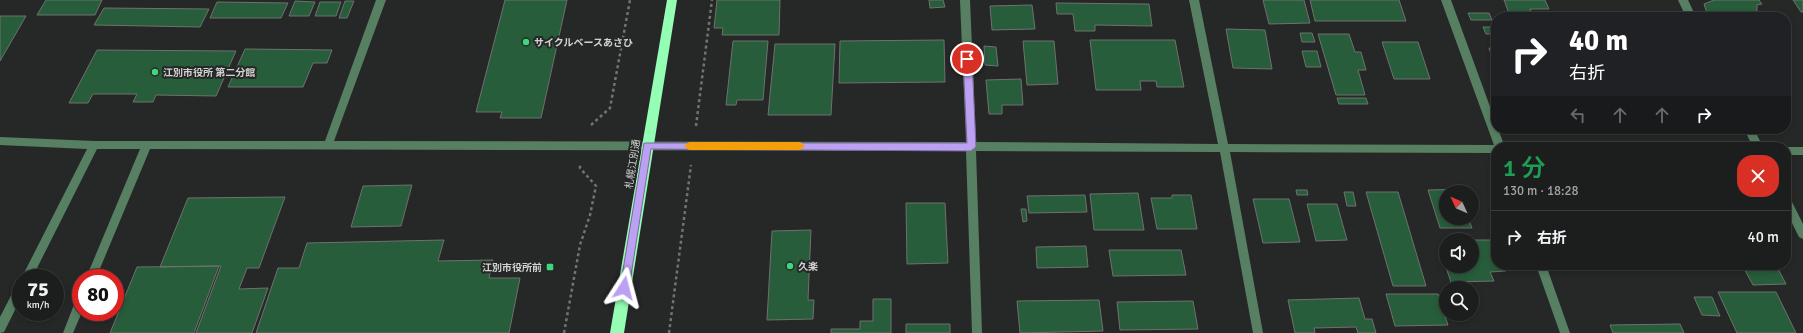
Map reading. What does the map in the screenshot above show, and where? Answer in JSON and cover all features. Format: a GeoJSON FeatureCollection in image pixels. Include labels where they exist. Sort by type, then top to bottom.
{"type":"FeatureCollection","features":[{"type":"Feature","properties":{"kind":"highway","name":"札幌江別通"},"geometry":{"type":"LineString","coordinates":[[617,333],[672,0]]}},
{"type":"Feature","properties":{"kind":"street"},"geometry":{"type":"LineString","coordinates":[[328,145],[381,0]]}},
{"type":"Feature","properties":{"kind":"street"},"geometry":{"type":"LineString","coordinates":[[964,0],[971,147],[977,333]]}},
{"type":"Feature","properties":{"kind":"street"},"geometry":{"type":"LineString","coordinates":[[1194,0],[1224,148],[1258,333]]}},
{"type":"Feature","properties":{"kind":"street"},"geometry":{"type":"LineString","coordinates":[[1446,0],[1491,122]]}},
{"type":"Feature","properties":{"kind":"street"},"geometry":{"type":"LineString","coordinates":[[1683,0],[1689,12]]}},
{"type":"Feature","properties":{"kind":"street"},"geometry":{"type":"LineString","coordinates":[[0,141],[94,145],[1491,149]]}},
{"type":"Feature","properties":{"kind":"street"},"geometry":{"type":"LineString","coordinates":[[31,269],[94,145]]}},
{"type":"Feature","properties":{"kind":"street"},"geometry":{"type":"LineString","coordinates":[[95,269],[147,145]]}},
{"type":"Feature","properties":{"kind":"street"},"geometry":{"type":"LineString","coordinates":[[1791,151],[1803,151]]}},
{"type":"Feature","properties":{"kind":"street"},"geometry":{"type":"LineString","coordinates":[[1791,211],[1803,234]]}},
{"type":"Feature","properties":{"kind":"street"},"geometry":{"type":"LineString","coordinates":[[1543,270],[1565,333]]}},
{"type":"Feature","properties":{"kind":"street"},"geometry":{"type":"LineString","coordinates":[[0,328],[12,305]]}},
{"type":"Feature","properties":{"kind":"street"},"geometry":{"type":"LineString","coordinates":[[68,333],[73,321]]}},
{"type":"Feature","properties":{"kind":"building"},"geometry":{"type":"Polygon","coordinates":[[[46,0],[102,0],[95,15],[37,15],[46,0]]]}},
{"type":"Feature","properties":{"kind":"building"},"geometry":{"type":"Polygon","coordinates":[[[505,0],[567,0],[541,118],[500,118],[502,112],[476,112],[505,0]]]}},
{"type":"Feature","properties":{"kind":"building"},"geometry":{"type":"Polygon","coordinates":[[[717,0],[780,0],[779,35],[722,35],[723,28],[714,28],[717,0]]]}},
{"type":"Feature","properties":{"kind":"building"},"geometry":{"type":"Polygon","coordinates":[[[929,0],[943,0],[945,7],[930,8],[929,0]]]}},
{"type":"Feature","properties":{"kind":"building"},"geometry":{"type":"Polygon","coordinates":[[[1263,0],[1304,0],[1310,23],[1269,24],[1263,0]]]}},
{"type":"Feature","properties":{"kind":"building"},"geometry":{"type":"Polygon","coordinates":[[[1310,0],[1399,0],[1406,21],[1315,21],[1310,0]]]}},
{"type":"Feature","properties":{"kind":"building"},"geometry":{"type":"Polygon","coordinates":[[[1504,0],[1545,0],[1549,9],[1530,9],[1531,12],[1508,12],[1504,0]]]}},
{"type":"Feature","properties":{"kind":"building"},"geometry":{"type":"Polygon","coordinates":[[[1714,0],[1759,0],[1762,4],[1757,5],[1757,12],[1707,12],[1704,4],[1714,0]]]}},
{"type":"Feature","properties":{"kind":"building"},"geometry":{"type":"Polygon","coordinates":[[[1793,0],[1803,0],[1803,12],[1801,12],[1793,0]]]}},
{"type":"Feature","properties":{"kind":"building"},"geometry":{"type":"Polygon","coordinates":[[[295,1],[315,2],[309,16],[289,16],[295,1]]]}},
{"type":"Feature","properties":{"kind":"building"},"geometry":{"type":"Polygon","coordinates":[[[345,1],[354,1],[347,18],[339,18],[345,1]]]}},
{"type":"Feature","properties":{"kind":"building"},"geometry":{"type":"Polygon","coordinates":[[[217,2],[288,3],[281,18],[210,18],[217,2]]]}},
{"type":"Feature","properties":{"kind":"building"},"geometry":{"type":"Polygon","coordinates":[[[320,2],[341,2],[336,16],[315,16],[320,2]]]}},
{"type":"Feature","properties":{"kind":"building"},"geometry":{"type":"Polygon","coordinates":[[[1056,3],[1149,4],[1152,26],[1095,25],[1095,31],[1075,31],[1073,14],[1057,14],[1056,3]]]}},
{"type":"Feature","properties":{"kind":"building"},"geometry":{"type":"Polygon","coordinates":[[[1032,5],[1035,29],[992,30],[990,6],[1032,5]]]}},
{"type":"Feature","properties":{"kind":"building"},"geometry":{"type":"Polygon","coordinates":[[[104,8],[209,9],[200,27],[94,25],[104,8]]]}},
{"type":"Feature","properties":{"kind":"building"},"geometry":{"type":"Polygon","coordinates":[[[1468,13],[1489,13],[1491,18],[1491,20],[1471,20],[1468,13]]]}},
{"type":"Feature","properties":{"kind":"building"},"geometry":{"type":"Polygon","coordinates":[[[0,16],[26,16],[0,61],[0,16]]]}},
{"type":"Feature","properties":{"kind":"building"},"geometry":{"type":"Polygon","coordinates":[[[1483,27],[1491,27],[1491,34],[1486,34],[1483,27]]]}},
{"type":"Feature","properties":{"kind":"building"},"geometry":{"type":"Polygon","coordinates":[[[1226,29],[1265,30],[1272,69],[1233,68],[1226,29]]]}},
{"type":"Feature","properties":{"kind":"building"},"geometry":{"type":"Polygon","coordinates":[[[1300,33],[1312,33],[1315,42],[1302,42],[1300,33]]]}},
{"type":"Feature","properties":{"kind":"building"},"geometry":{"type":"Polygon","coordinates":[[[1318,34],[1349,34],[1355,52],[1361,52],[1366,70],[1358,70],[1365,95],[1336,95],[1318,34]]]}},
{"type":"Feature","properties":{"kind":"building"},"geometry":{"type":"Polygon","coordinates":[[[944,40],[945,82],[839,83],[840,41],[944,40]]]}},
{"type":"Feature","properties":{"kind":"building"},"geometry":{"type":"Polygon","coordinates":[[[1090,40],[1175,40],[1184,87],[1157,87],[1156,81],[1140,81],[1141,90],[1096,90],[1090,40]]]}},
{"type":"Feature","properties":{"kind":"building"},"geometry":{"type":"Polygon","coordinates":[[[733,41],[768,41],[763,100],[737,100],[736,105],[726,105],[733,41]]]}},
{"type":"Feature","properties":{"kind":"building"},"geometry":{"type":"Polygon","coordinates":[[[1023,41],[1054,41],[1058,84],[1027,85],[1023,41]]]}},
{"type":"Feature","properties":{"kind":"building"},"geometry":{"type":"Polygon","coordinates":[[[1382,42],[1418,42],[1430,79],[1394,79],[1382,42]]]}},
{"type":"Feature","properties":{"kind":"building"},"geometry":{"type":"Polygon","coordinates":[[[775,44],[835,44],[831,115],[768,115],[775,44]]]}},
{"type":"Feature","properties":{"kind":"building"},"geometry":{"type":"Polygon","coordinates":[[[984,46],[996,47],[998,66],[985,65],[984,46]]]}},
{"type":"Feature","properties":{"kind":"building"},"geometry":{"type":"Polygon","coordinates":[[[245,49],[332,50],[327,63],[313,63],[303,87],[228,87],[245,49]]]}},
{"type":"Feature","properties":{"kind":"building","name":"江別市役所 第二分館"},"geometry":{"type":"Polygon","coordinates":[[[97,50],[236,51],[216,96],[156,95],[153,102],[133,102],[137,94],[93,94],[88,103],[69,103],[97,50]]]}},
{"type":"Feature","properties":{"kind":"building"},"geometry":{"type":"Polygon","coordinates":[[[1302,51],[1317,51],[1321,67],[1306,67],[1302,51]]]}},
{"type":"Feature","properties":{"kind":"building"},"geometry":{"type":"Polygon","coordinates":[[[1021,79],[1023,105],[1002,105],[1002,114],[989,114],[986,80],[1021,79]]]}},
{"type":"Feature","properties":{"kind":"building"},"geometry":{"type":"Polygon","coordinates":[[[1337,98],[1366,98],[1368,104],[1339,104],[1337,98]]]}},
{"type":"Feature","properties":{"kind":"building"},"geometry":{"type":"Polygon","coordinates":[[[412,185],[401,226],[351,227],[363,186],[412,185]]]}},
{"type":"Feature","properties":{"kind":"building"},"geometry":{"type":"Polygon","coordinates":[[[1296,190],[1307,190],[1308,195],[1297,195],[1296,190]]]}},
{"type":"Feature","properties":{"kind":"building"},"geometry":{"type":"Polygon","coordinates":[[[1428,190],[1439,190],[1439,225],[1428,190]]]}},
{"type":"Feature","properties":{"kind":"building"},"geometry":{"type":"Polygon","coordinates":[[[1344,192],[1353,192],[1356,206],[1347,206],[1344,192]]]}},
{"type":"Feature","properties":{"kind":"building"},"geometry":{"type":"Polygon","coordinates":[[[1366,192],[1398,192],[1426,286],[1393,286],[1366,192]]]}},
{"type":"Feature","properties":{"kind":"building"},"geometry":{"type":"Polygon","coordinates":[[[1138,193],[1144,230],[1094,230],[1090,194],[1138,193]]]}},
{"type":"Feature","properties":{"kind":"building"},"geometry":{"type":"Polygon","coordinates":[[[1085,195],[1087,212],[1029,213],[1027,196],[1085,195]]]}},
{"type":"Feature","properties":{"kind":"building"},"geometry":{"type":"Polygon","coordinates":[[[1172,195],[1191,195],[1197,229],[1157,229],[1151,198],[1172,198],[1172,195]]]}},
{"type":"Feature","properties":{"kind":"building"},"geometry":{"type":"Polygon","coordinates":[[[285,197],[259,268],[247,268],[239,289],[268,288],[252,333],[196,333],[221,266],[160,267],[188,198],[285,197]]]}},
{"type":"Feature","properties":{"kind":"building"},"geometry":{"type":"Polygon","coordinates":[[[1253,199],[1289,199],[1300,242],[1263,243],[1253,199]]]}},
{"type":"Feature","properties":{"kind":"building"},"geometry":{"type":"Polygon","coordinates":[[[906,203],[945,203],[948,263],[907,264],[906,203]]]}},
{"type":"Feature","properties":{"kind":"building"},"geometry":{"type":"Polygon","coordinates":[[[1307,204],[1337,204],[1347,240],[1316,241],[1307,204]]]}},
{"type":"Feature","properties":{"kind":"building"},"geometry":{"type":"Polygon","coordinates":[[[1021,209],[1026,209],[1027,221],[1023,222],[1021,209]]]}},
{"type":"Feature","properties":{"kind":"building"},"geometry":{"type":"Polygon","coordinates":[[[1439,225],[1471,225],[1472,228],[1440,228],[1439,225]]]}},
{"type":"Feature","properties":{"kind":"building","name":"久楽"},"geometry":{"type":"Polygon","coordinates":[[[811,230],[808,300],[814,300],[813,319],[767,320],[772,231],[811,230]]]}},
{"type":"Feature","properties":{"kind":"building"},"geometry":{"type":"Polygon","coordinates":[[[444,240],[438,261],[493,260],[489,278],[520,278],[509,333],[256,333],[278,268],[299,268],[307,243],[444,240]]]}},
{"type":"Feature","properties":{"kind":"building"},"geometry":{"type":"Polygon","coordinates":[[[1479,240],[1491,240],[1491,270],[1506,271],[1490,272],[1494,281],[1451,281],[1448,273],[1479,273],[1479,240]]]}},
{"type":"Feature","properties":{"kind":"building"},"geometry":{"type":"Polygon","coordinates":[[[1086,246],[1088,267],[1037,268],[1036,247],[1086,246]]]}},
{"type":"Feature","properties":{"kind":"building"},"geometry":{"type":"Polygon","coordinates":[[[1109,250],[1181,250],[1186,275],[1113,276],[1109,250]]]}},
{"type":"Feature","properties":{"kind":"building"},"geometry":{"type":"Polygon","coordinates":[[[219,266],[194,333],[110,333],[115,321],[124,321],[124,299],[137,267],[219,266]]]}},
{"type":"Feature","properties":{"kind":"building"},"geometry":{"type":"Polygon","coordinates":[[[1745,270],[1779,270],[1786,284],[1753,285],[1745,270]]]}},
{"type":"Feature","properties":{"kind":"building"},"geometry":{"type":"Polygon","coordinates":[[[1718,292],[1776,292],[1796,333],[1737,333],[1718,292]]]}},
{"type":"Feature","properties":{"kind":"building"},"geometry":{"type":"Polygon","coordinates":[[[1386,294],[1438,294],[1439,321],[1447,321],[1448,325],[1395,326],[1386,294]]]}},
{"type":"Feature","properties":{"kind":"building"},"geometry":{"type":"Polygon","coordinates":[[[1694,297],[1712,297],[1720,316],[1702,315],[1694,297]]]}},
{"type":"Feature","properties":{"kind":"building"},"geometry":{"type":"Polygon","coordinates":[[[1359,298],[1365,319],[1372,319],[1376,333],[1358,333],[1356,327],[1314,328],[1315,333],[1295,333],[1288,300],[1359,298]]]}},
{"type":"Feature","properties":{"kind":"building"},"geometry":{"type":"Polygon","coordinates":[[[873,299],[891,299],[891,333],[831,333],[831,329],[860,329],[860,321],[873,321],[873,299]]]}},
{"type":"Feature","properties":{"kind":"building"},"geometry":{"type":"Polygon","coordinates":[[[1099,300],[1103,331],[1020,333],[1017,301],[1099,300]]]}},
{"type":"Feature","properties":{"kind":"building"},"geometry":{"type":"Polygon","coordinates":[[[1193,301],[1198,329],[1120,330],[1117,302],[1193,301]]]}},
{"type":"Feature","properties":{"kind":"building"},"geometry":{"type":"Polygon","coordinates":[[[906,324],[950,324],[950,333],[906,333],[906,324]]]}},
{"type":"Feature","properties":{"kind":"building"},"geometry":{"type":"Polygon","coordinates":[[[1680,324],[1684,333],[1613,333],[1610,325],[1680,324]]]}},
{"type":"Feature","properties":{"kind":"slow traffic"},"geometry":{"type":"LineString","coordinates":[[689,146],[800,146]]}},
{"type":"Feature","properties":{"kind":"place","name":"サイクルベースあさひ"},"geometry":{"type":"Point","coordinates":[526,42]}},
{"type":"Feature","properties":{"kind":"place","name":"江別市役所 第二分館"},"geometry":{"type":"Point","coordinates":[155,72]}},
{"type":"Feature","properties":{"kind":"place","name":"久楽"},"geometry":{"type":"Point","coordinates":[790,266]}},
{"type":"Feature","properties":{"kind":"place","name":"江別市役所前"},"geometry":{"type":"Point","coordinates":[550,267]}},
{"type":"Feature","properties":{"kind":"route"},"geometry":{"type":"LineString","coordinates":[[624,288],[647,146],[971,147],[967,59]]}}]}
